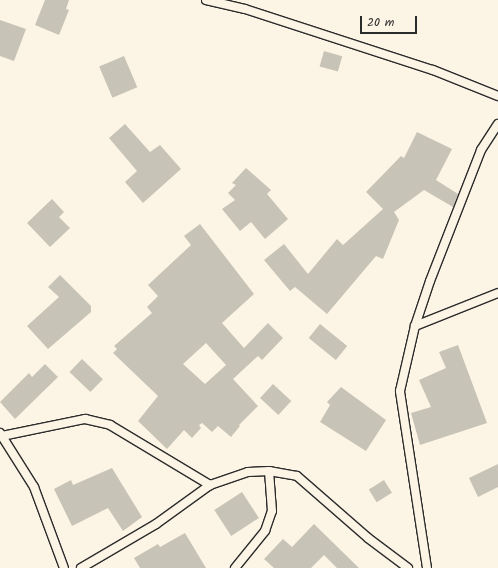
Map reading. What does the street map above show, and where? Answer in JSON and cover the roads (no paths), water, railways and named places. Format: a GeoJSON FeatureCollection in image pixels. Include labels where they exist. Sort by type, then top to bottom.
{"type":"FeatureCollection","features":[{"type":"Feature","properties":{"kind":"lane"},"geometry":{"type":"LineString","coordinates":[[206,0],[245,9],[433,70],[498,96]]}},
{"type":"Feature","properties":{"kind":"lane"},"geometry":{"type":"LineString","coordinates":[[427,568],[400,390],[415,326],[481,150],[498,124]]}},
{"type":"Feature","properties":{"kind":"lane"},"geometry":{"type":"LineString","coordinates":[[415,326],[498,293]]}},
{"type":"Feature","properties":{"kind":"lane"},"geometry":{"type":"LineString","coordinates":[[64,568],[34,487],[1,435],[85,419],[104,424],[210,485]]}},
{"type":"Feature","properties":{"kind":"lane"},"geometry":{"type":"LineString","coordinates":[[235,568],[265,531],[272,511],[269,470]]}},
{"type":"Feature","properties":{"kind":"lane"},"geometry":{"type":"LineString","coordinates":[[81,568],[156,524],[210,485],[248,472],[269,470],[298,476],[368,538],[408,568]]}}]}
